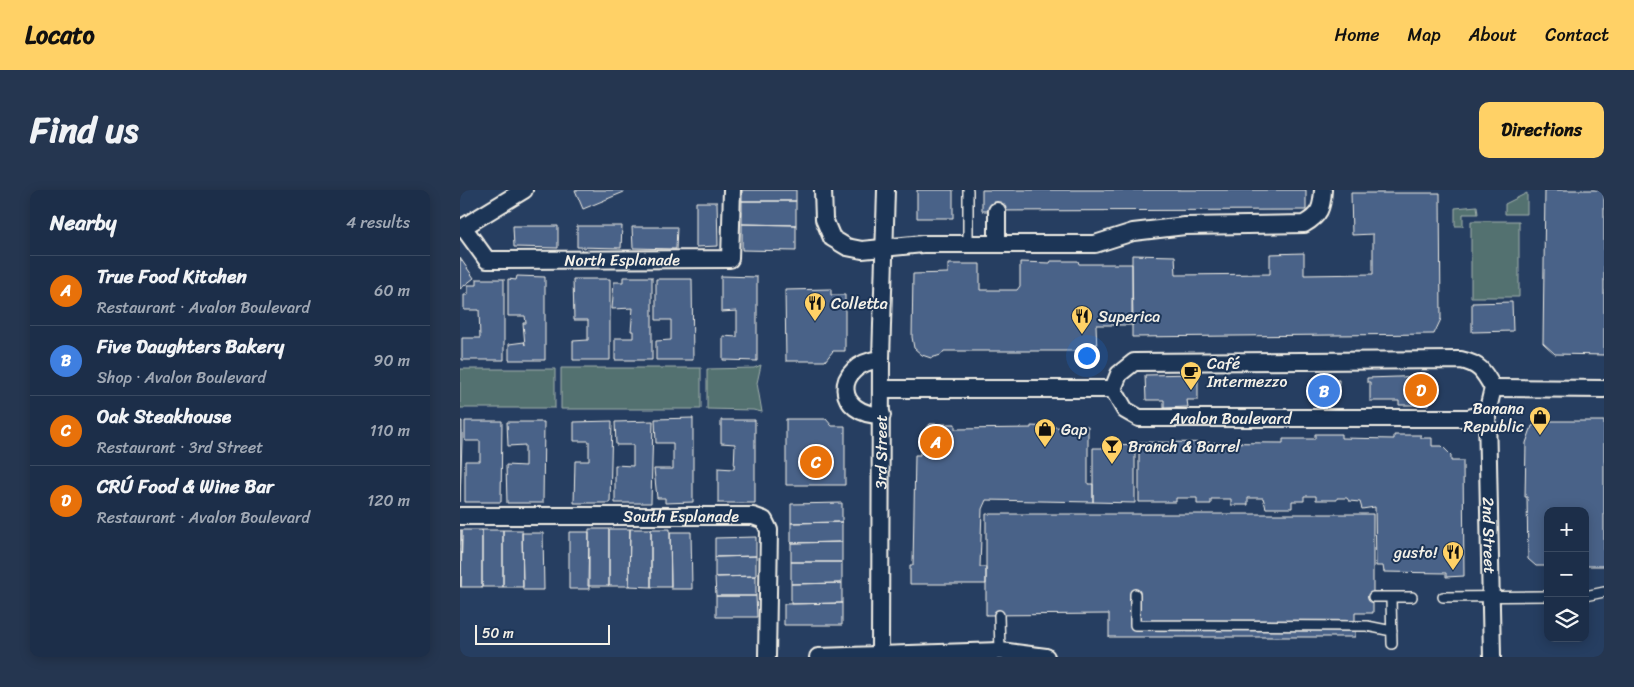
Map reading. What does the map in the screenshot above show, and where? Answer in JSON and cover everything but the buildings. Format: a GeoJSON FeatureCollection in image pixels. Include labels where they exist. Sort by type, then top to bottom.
{"type":"FeatureCollection","features":[{"type":"Feature","properties":{"kind":"street"},"geometry":{"type":"LineString","coordinates":[[461,228],[524,190]]}},
{"type":"Feature","properties":{"kind":"street","name":"North Esplanade"},"geometry":{"type":"LineString","coordinates":[[461,228],[487,260],[730,258],[732,190]]}},
{"type":"Feature","properties":{"kind":"street"},"geometry":{"type":"LineString","coordinates":[[823,190],[824,219],[832,238],[847,247],[862,250],[923,244],[1095,244],[1133,232],[1185,226],[1304,224],[1315,218],[1322,208],[1323,190]]}},
{"type":"Feature","properties":{"kind":"street","name":"3rd Street"},"geometry":{"type":"LineString","coordinates":[[880,654],[881,359],[886,190]]}},
{"type":"Feature","properties":{"kind":"street"},"geometry":{"type":"LineString","coordinates":[[997,211],[997,244]]}},
{"type":"Feature","properties":{"kind":"street"},"geometry":{"type":"LineString","coordinates":[[881,359],[866,361],[858,365],[851,371],[846,388],[852,406],[859,412],[868,415],[882,414]]}},
{"type":"Feature","properties":{"kind":"street"},"geometry":{"type":"LineString","coordinates":[[881,389],[1113,389],[1119,374],[1134,362],[1461,360],[1473,362],[1483,369],[1493,388],[1487,413]]}},
{"type":"Feature","properties":{"kind":"street"},"geometry":{"type":"LineString","coordinates":[[1493,388],[1604,389]]}},
{"type":"Feature","properties":{"kind":"street","name":"Avalon Boulevard"},"geometry":{"type":"LineString","coordinates":[[1113,389],[1125,410],[1138,418],[1468,418],[1487,413]]}},
{"type":"Feature","properties":{"kind":"street","name":"2nd Street"},"geometry":{"type":"LineString","coordinates":[[1487,413],[1492,657]]}},
{"type":"Feature","properties":{"kind":"street","name":"South Esplanade"},"geometry":{"type":"LineString","coordinates":[[460,516],[753,516],[764,520],[769,530],[767,657]]}},
{"type":"Feature","properties":{"kind":"street"},"geometry":{"type":"LineString","coordinates":[[818,657],[1000,651],[1046,657]]}},
{"type":"Feature","properties":{"kind":"lane"},"geometry":{"type":"LineString","coordinates":[[968,190],[968,244]]}},
{"type":"Feature","properties":{"kind":"lane"},"geometry":{"type":"LineString","coordinates":[[1589,595],[1604,592]]}},
{"type":"Feature","properties":{"kind":"lane"},"geometry":{"type":"LineString","coordinates":[[1134,594],[1135,625],[1366,626],[1392,632]]}},
{"type":"Feature","properties":{"kind":"lane"},"geometry":{"type":"LineString","coordinates":[[1443,597],[1544,596]]}},
{"type":"Feature","properties":{"kind":"lane"},"geometry":{"type":"LineString","coordinates":[[1373,597],[1412,597]]}},
{"type":"Feature","properties":{"kind":"lane"},"geometry":{"type":"LineString","coordinates":[[1391,598],[1392,644]]}},
{"type":"Feature","properties":{"kind":"lane"},"geometry":{"type":"LineString","coordinates":[[999,615],[1000,651]]}},
{"type":"Feature","properties":{"kind":"green space"},"geometry":{"type":"Polygon","coordinates":[[[1527,193],[1527,214],[1505,214],[1505,204],[1527,193]]]}},
{"type":"Feature","properties":{"kind":"green space"},"geometry":{"type":"Polygon","coordinates":[[[1477,206],[1478,214],[1463,214],[1463,226],[1455,226],[1455,208],[1477,206]]]}},
{"type":"Feature","properties":{"kind":"green space"},"geometry":{"type":"Polygon","coordinates":[[[1471,221],[1519,221],[1519,297],[1471,297],[1471,221]]]}},
{"type":"Feature","properties":{"kind":"green space"},"geometry":{"type":"Polygon","coordinates":[[[761,365],[757,383],[762,412],[753,410],[707,409],[707,369],[754,368],[761,365]]]}},
{"type":"Feature","properties":{"kind":"green space"},"geometry":{"type":"Polygon","coordinates":[[[561,368],[701,368],[701,409],[561,409],[561,368]]]}},
{"type":"Feature","properties":{"kind":"green space"},"geometry":{"type":"Polygon","coordinates":[[[460,369],[555,369],[555,408],[460,408],[460,369]]]}},
{"type":"Feature","properties":{"kind":"place","name":"Colletta"},"geometry":{"type":"Point","coordinates":[815,322]}},
{"type":"Feature","properties":{"kind":"place","name":"Superica"},"geometry":{"type":"Point","coordinates":[1082,335]}},
{"type":"Feature","properties":{"kind":"place","name":"CRÚ Food & Wine Bar"},"geometry":{"type":"Point","coordinates":[1421,390]}},
{"type":"Feature","properties":{"kind":"place","name":"Café Intermezzo"},"geometry":{"type":"Point","coordinates":[1191,391]}},
{"type":"Feature","properties":{"kind":"place","name":"Five Daughters Bakery"},"geometry":{"type":"Point","coordinates":[1324,391]}},
{"type":"Feature","properties":{"kind":"place","name":"Banana Republic"},"geometry":{"type":"Point","coordinates":[1540,436]}},
{"type":"Feature","properties":{"kind":"place","name":"True Food Kitchen"},"geometry":{"type":"Point","coordinates":[936,442]}},
{"type":"Feature","properties":{"kind":"place","name":"Gap"},"geometry":{"type":"Point","coordinates":[1045,448]}},
{"type":"Feature","properties":{"kind":"place","name":"Oak Steakhouse"},"geometry":{"type":"Point","coordinates":[816,462]}},
{"type":"Feature","properties":{"kind":"place","name":"Branch & Barrel"},"geometry":{"type":"Point","coordinates":[1112,465]}},
{"type":"Feature","properties":{"kind":"place","name":"gusto!"},"geometry":{"type":"Point","coordinates":[1453,571]}}]}
